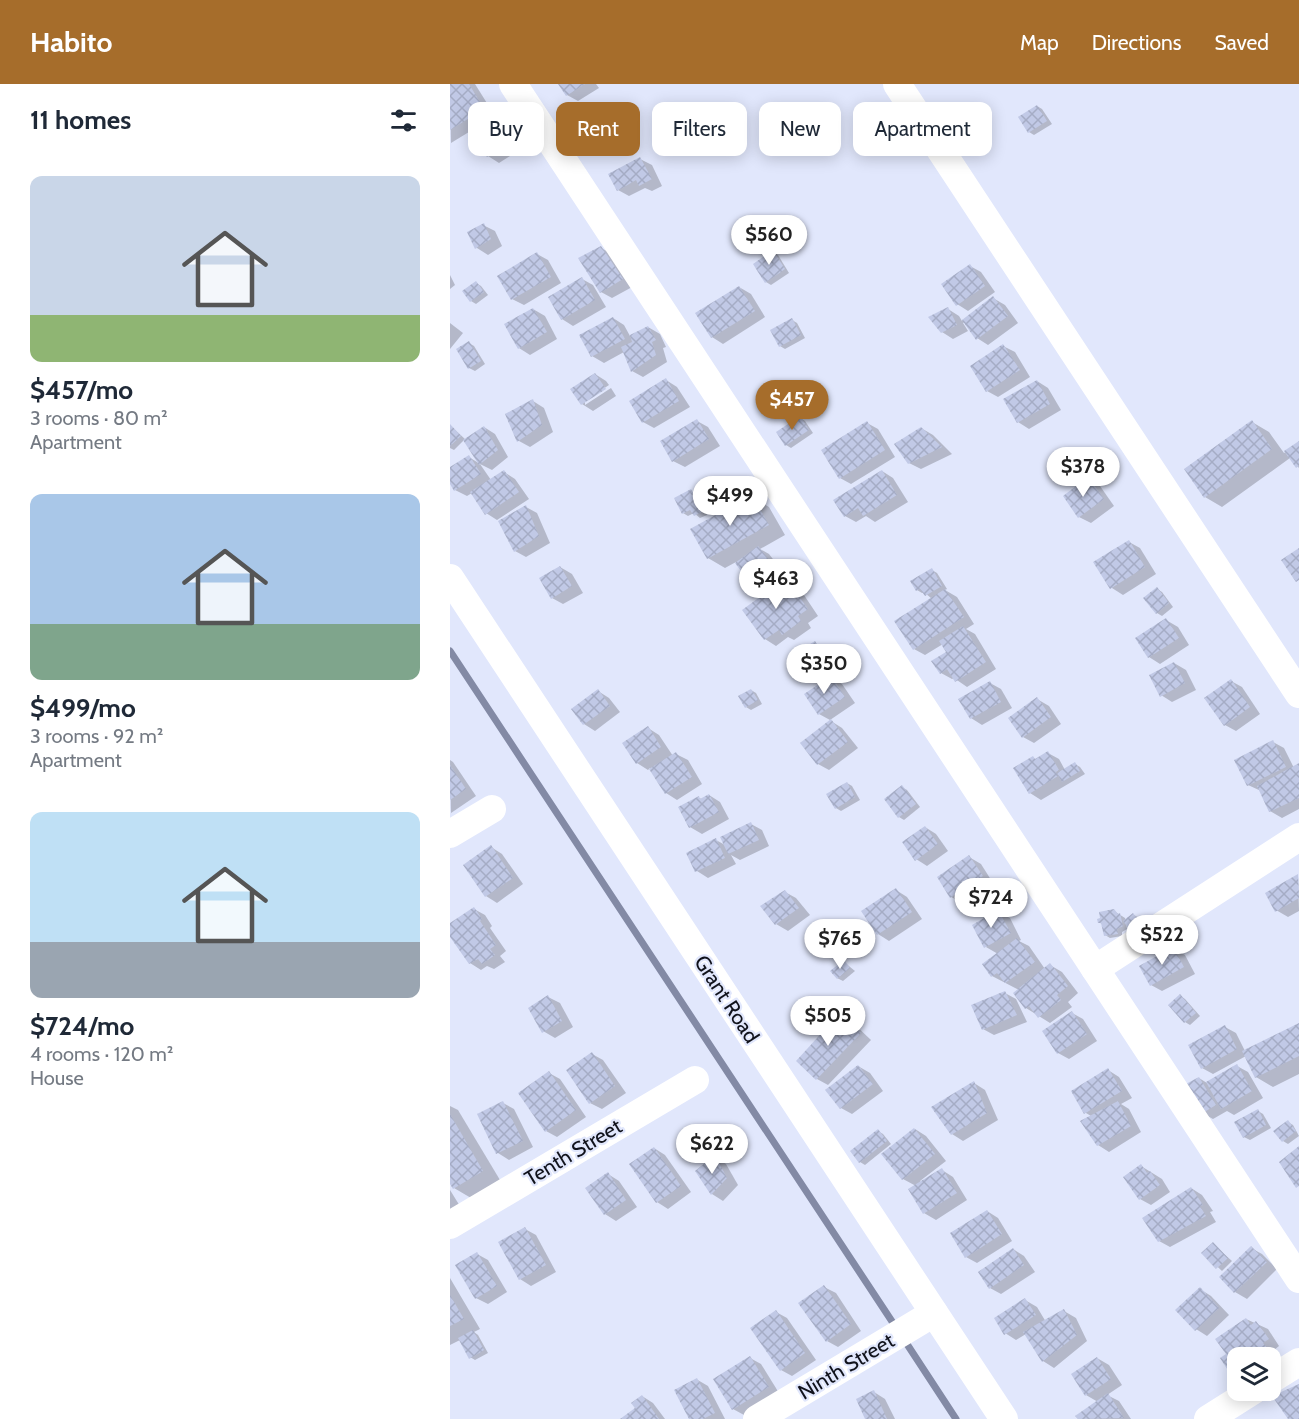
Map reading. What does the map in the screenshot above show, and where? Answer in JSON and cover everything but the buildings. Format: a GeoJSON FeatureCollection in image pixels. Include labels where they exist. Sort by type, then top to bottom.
{"type":"FeatureCollection","features":[{"type":"Feature","properties":{"kind":"street"},"geometry":{"type":"LineString","coordinates":[[513,84],[1299,1279]]}},
{"type":"Feature","properties":{"kind":"street"},"geometry":{"type":"LineString","coordinates":[[897,84],[1299,694]]}},
{"type":"Feature","properties":{"kind":"street","name":"Grant Road"},"geometry":{"type":"LineString","coordinates":[[450,578],[1004,1419]]}},
{"type":"Feature","properties":{"kind":"street"},"geometry":{"type":"LineString","coordinates":[[450,834],[492,809]]}},
{"type":"Feature","properties":{"kind":"street"},"geometry":{"type":"LineString","coordinates":[[1095,969],[1299,837]]}},
{"type":"Feature","properties":{"kind":"street","name":"Tenth Street"},"geometry":{"type":"LineString","coordinates":[[450,1225],[695,1080]]}},
{"type":"Feature","properties":{"kind":"street","name":"Ninth Street"},"geometry":{"type":"LineString","coordinates":[[757,1419],[934,1313]]}},
{"type":"Feature","properties":{"kind":"street"},"geometry":{"type":"LineString","coordinates":[[1281,1373],[1299,1362]]}},
{"type":"Feature","properties":{"kind":"street"},"geometry":{"type":"LineString","coordinates":[[1208,1419],[1237,1401]]}},
{"type":"Feature","properties":{"kind":"waterway"},"geometry":{"type":"LineString","coordinates":[[450,651],[897,1329]]}},
{"type":"Feature","properties":{"kind":"waterway"},"geometry":{"type":"LineString","coordinates":[[903,1338],[956,1419]]}}]}
